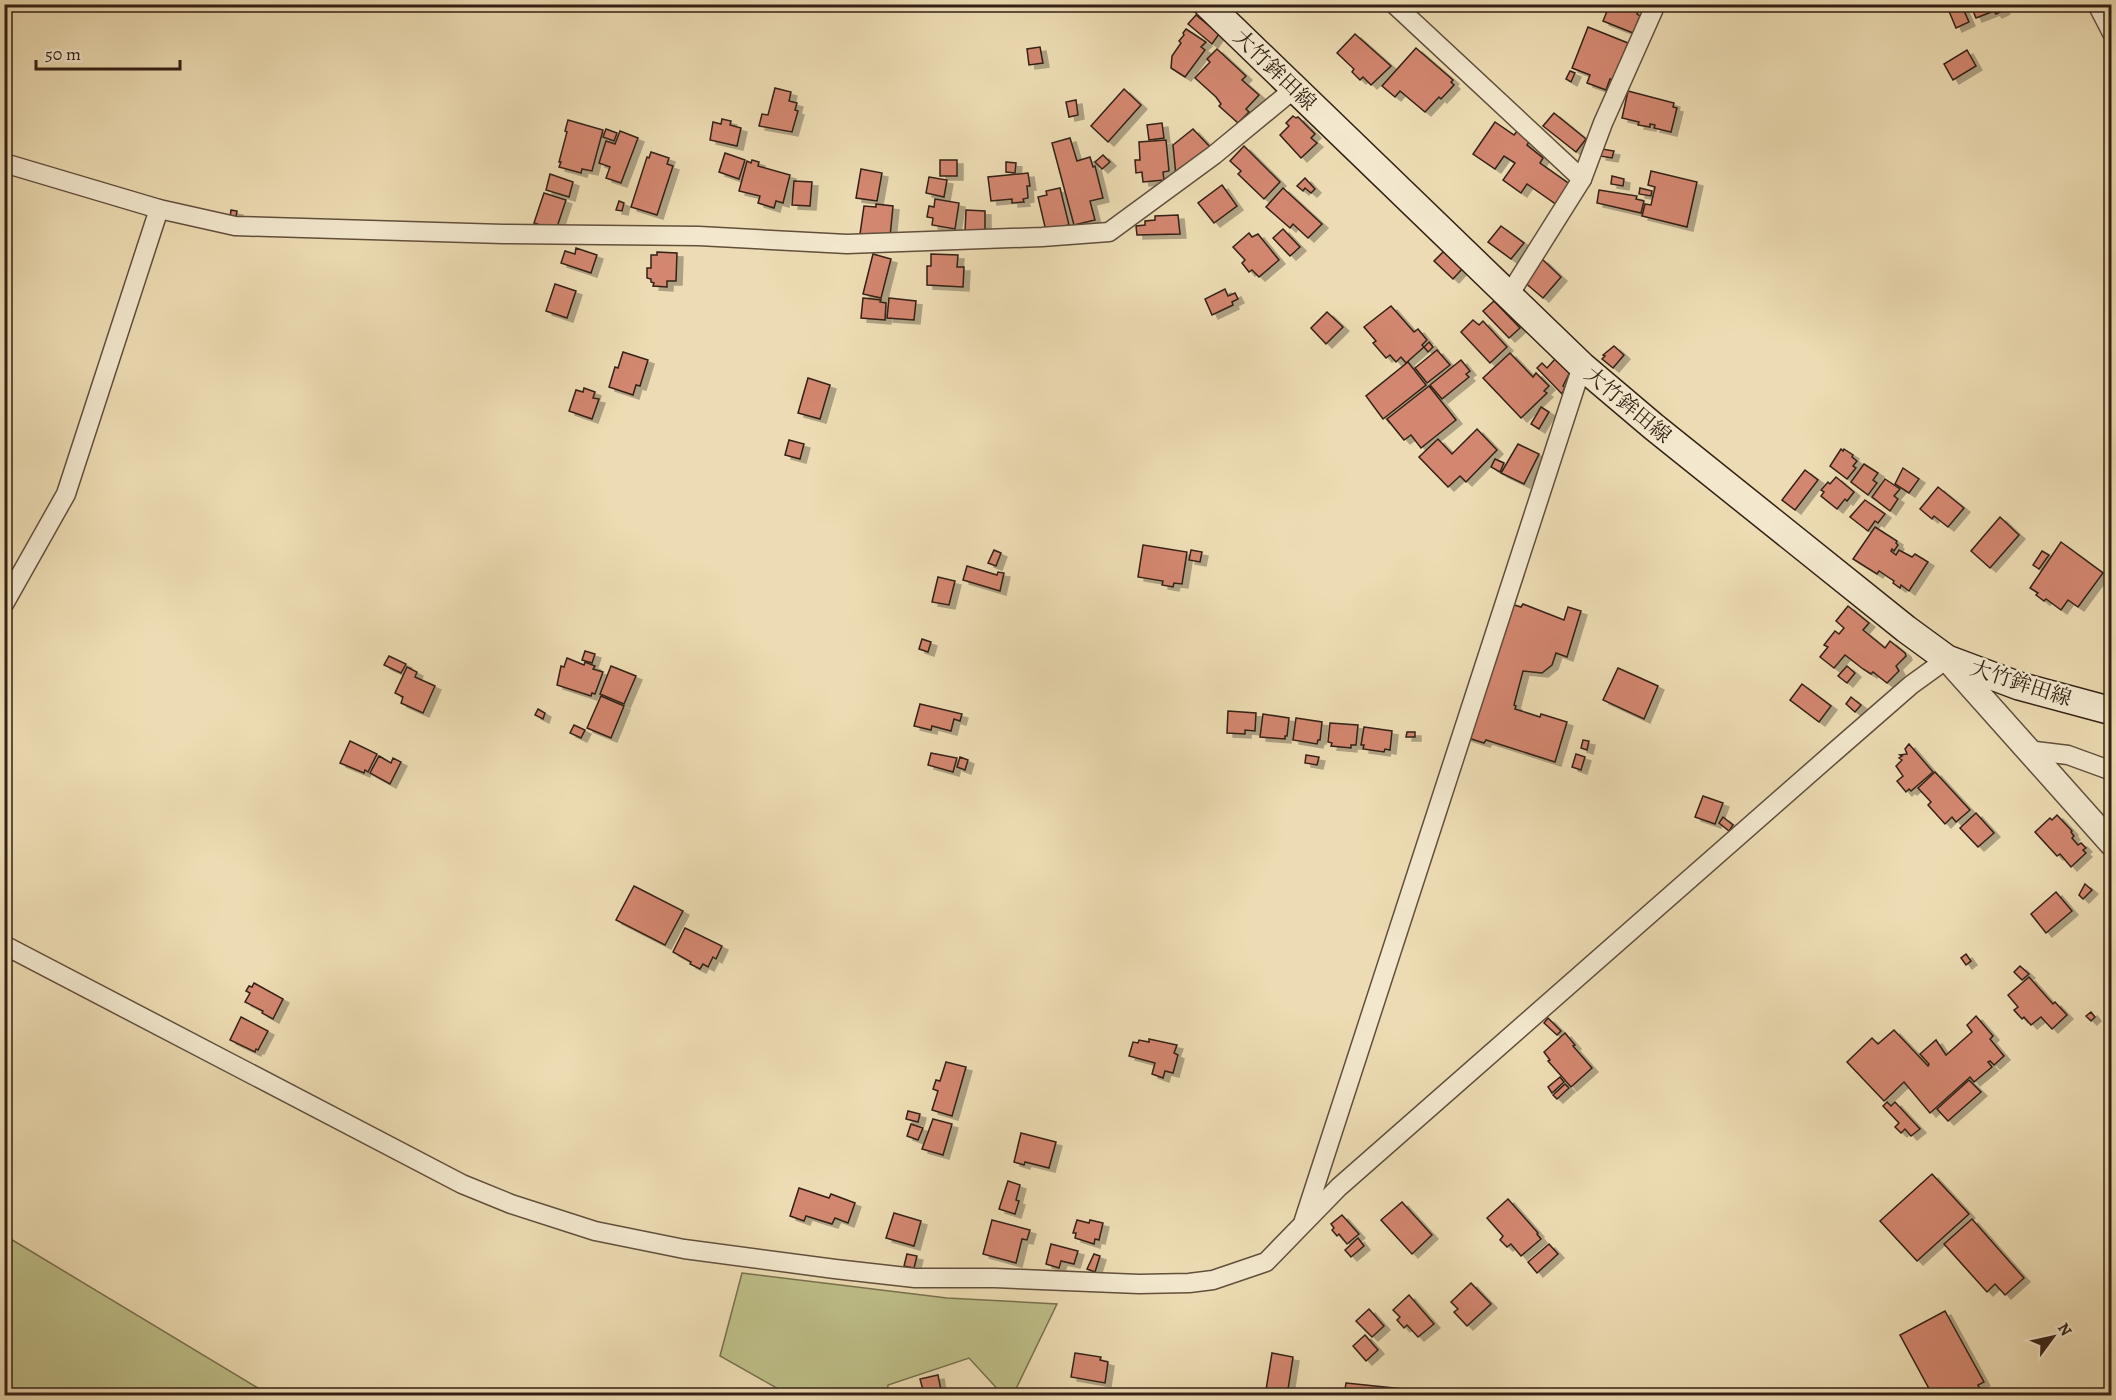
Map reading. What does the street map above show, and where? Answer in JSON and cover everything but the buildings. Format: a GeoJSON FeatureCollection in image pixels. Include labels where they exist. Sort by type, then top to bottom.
{"type":"FeatureCollection","features":[{"type":"Feature","properties":{"kind":"main road","name":"大竹鉾田線"},"geometry":{"type":"LineString","coordinates":[[1207,4],[1582,366],[1663,435],[1906,629],[1947,659],[2019,686],[2112,711]]}},
{"type":"Feature","properties":{"kind":"street"},"geometry":{"type":"LineString","coordinates":[[1394,4],[1582,178]]}},
{"type":"Feature","properties":{"kind":"street"},"geometry":{"type":"LineString","coordinates":[[1509,295],[1582,178],[1603,123],[1656,4]]}},
{"type":"Feature","properties":{"kind":"street"},"geometry":{"type":"LineString","coordinates":[[2097,4],[2112,33]]}},
{"type":"Feature","properties":{"kind":"street"},"geometry":{"type":"LineString","coordinates":[[4,163],[159,209],[235,226],[503,234],[699,236],[847,244],[1042,237],[1109,232],[1214,155],[1294,89]]}},
{"type":"Feature","properties":{"kind":"street"},"geometry":{"type":"LineString","coordinates":[[4,604],[66,494],[159,209]]}},
{"type":"Feature","properties":{"kind":"street"},"geometry":{"type":"LineString","coordinates":[[1302,1225],[1582,366]]}},
{"type":"Feature","properties":{"kind":"street"},"geometry":{"type":"LineString","coordinates":[[4,945],[462,1184],[511,1204],[595,1231],[684,1249],[915,1278],[1139,1284],[1189,1283],[1213,1280],[1266,1262],[1339,1187],[1911,685],[1947,659],[2112,844]]}},
{"type":"Feature","properties":{"kind":"street"},"geometry":{"type":"LineString","coordinates":[[2027,750],[2068,755],[2112,771]]}},
{"type":"Feature","properties":{"kind":"green space"},"geometry":{"type":"Polygon","coordinates":[[[4,1235],[263,1391],[276,1395],[5,1395],[4,1235]]]}},
{"type":"Feature","properties":{"kind":"green space"},"geometry":{"type":"Polygon","coordinates":[[[742,1273],[947,1298],[1057,1304],[1013,1395],[1003,1395],[969,1358],[888,1385],[887,1395],[789,1395],[720,1356],[742,1273]]]}}]}
